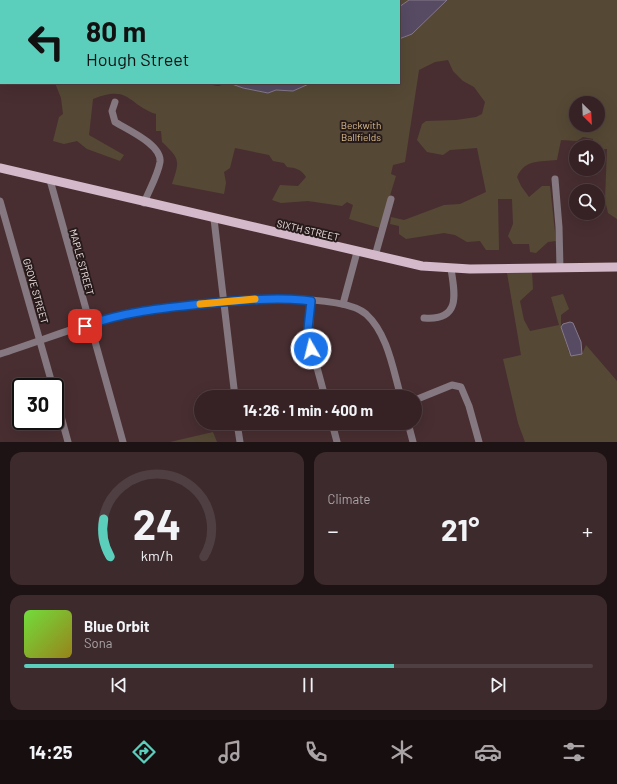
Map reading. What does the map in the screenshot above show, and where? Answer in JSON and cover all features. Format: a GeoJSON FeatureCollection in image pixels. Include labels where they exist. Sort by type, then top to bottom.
{"type":"FeatureCollection","features":[{"type":"Feature","properties":{"kind":"main road","name":"SIXTH STREET"},"geometry":{"type":"LineString","coordinates":[[0,168],[144,203],[422,266],[451,269],[617,267]]}},
{"type":"Feature","properties":{"kind":"street"},"geometry":{"type":"LineString","coordinates":[[115,102],[112,111],[115,122],[154,147],[160,155],[159,165],[144,203]]}},
{"type":"Feature","properties":{"kind":"street"},"geometry":{"type":"LineString","coordinates":[[555,179],[560,268]]}},
{"type":"Feature","properties":{"kind":"street","name":"MAPLE STREET"},"geometry":{"type":"LineString","coordinates":[[50,180],[89,325],[123,442]]}},
{"type":"Feature","properties":{"kind":"street"},"geometry":{"type":"LineString","coordinates":[[375,256],[391,199]]}},
{"type":"Feature","properties":{"kind":"street","name":"GROVE STREET"},"geometry":{"type":"LineString","coordinates":[[0,201],[50,378]]}},
{"type":"Feature","properties":{"kind":"street"},"geometry":{"type":"LineString","coordinates":[[214,219],[233,390]]}},
{"type":"Feature","properties":{"kind":"street"},"geometry":{"type":"LineString","coordinates":[[343,304],[357,252]]}},
{"type":"Feature","properties":{"kind":"street"},"geometry":{"type":"LineString","coordinates":[[424,318],[440,317],[452,306],[455,294],[451,269]]}},
{"type":"Feature","properties":{"kind":"street"},"geometry":{"type":"LineString","coordinates":[[0,354],[89,325],[136,312],[224,302],[278,299],[311,301],[343,304],[365,314],[379,332],[399,390]]}},
{"type":"Feature","properties":{"kind":"street"},"geometry":{"type":"LineString","coordinates":[[311,301],[309,338],[323,390]]}},
{"type":"Feature","properties":{"kind":"street"},"geometry":{"type":"LineString","coordinates":[[422,397],[452,385],[461,387],[469,406],[479,442]]}},
{"type":"Feature","properties":{"kind":"street"},"geometry":{"type":"LineString","coordinates":[[64,427],[68,442]]}},
{"type":"Feature","properties":{"kind":"street"},"geometry":{"type":"LineString","coordinates":[[238,430],[240,442]]}},
{"type":"Feature","properties":{"kind":"street"},"geometry":{"type":"LineString","coordinates":[[334,430],[337,442]]}},
{"type":"Feature","properties":{"kind":"street"},"geometry":{"type":"LineString","coordinates":[[410,430],[413,442]]}},
{"type":"Feature","properties":{"kind":"green space"},"geometry":{"type":"Polygon","coordinates":[[[400,0],[409,0],[400,6],[400,0]]]}},
{"type":"Feature","properties":{"kind":"green space","name":"Beckwith Ballfields"},"geometry":{"type":"Polygon","coordinates":[[[447,0],[617,0],[617,219],[608,213],[605,200],[607,149],[605,149],[605,140],[593,140],[583,137],[578,140],[561,140],[557,160],[533,162],[528,164],[520,171],[517,177],[521,186],[529,197],[542,186],[550,186],[556,241],[548,242],[536,253],[530,252],[529,244],[513,244],[508,236],[513,224],[512,199],[498,199],[499,250],[486,250],[480,241],[467,242],[455,235],[444,233],[406,239],[399,234],[399,226],[390,224],[391,217],[404,220],[444,205],[460,204],[486,192],[477,148],[450,150],[443,155],[427,152],[417,140],[422,124],[426,121],[456,120],[476,117],[482,114],[485,102],[474,87],[463,81],[453,71],[448,60],[435,62],[419,70],[405,162],[393,165],[391,174],[396,176],[380,228],[349,219],[353,205],[347,202],[342,206],[308,201],[281,203],[272,200],[280,185],[298,186],[306,177],[298,169],[287,167],[284,163],[273,161],[269,155],[235,148],[230,168],[224,172],[226,183],[224,194],[172,184],[177,160],[172,152],[162,142],[161,131],[156,131],[156,114],[122,95],[105,95],[93,99],[89,135],[124,155],[120,161],[87,149],[77,141],[64,144],[53,141],[59,117],[63,114],[61,98],[55,84],[207,84],[218,86],[232,84],[268,93],[275,90],[293,91],[309,84],[400,84],[400,39],[412,34],[447,0]]]}},
{"type":"Feature","properties":{"kind":"green space"},"geometry":{"type":"Polygon","coordinates":[[[532,272],[533,289],[520,301],[524,320],[530,331],[559,325],[551,297],[563,294],[569,309],[561,315],[561,327],[569,353],[582,354],[586,345],[617,381],[617,442],[525,442],[518,423],[503,359],[521,355],[507,273],[532,272]]]}},
{"type":"Feature","properties":{"kind":"green space"},"geometry":{"type":"Polygon","coordinates":[[[213,432],[217,442],[170,442],[213,432]]]}},
{"type":"Feature","properties":{"kind":"shaded area"},"geometry":{"type":"Polygon","coordinates":[[[409,0],[447,0],[412,34],[400,39],[400,6],[409,0]]]}},
{"type":"Feature","properties":{"kind":"shaded area"},"geometry":{"type":"Polygon","coordinates":[[[232,84],[309,84],[293,91],[276,90],[268,93],[232,84]]]}},
{"type":"Feature","properties":{"kind":"shaded area"},"geometry":{"type":"Polygon","coordinates":[[[570,322],[573,323],[581,342],[582,354],[571,356],[561,327],[563,324],[570,322]]]}},
{"type":"Feature","properties":{"kind":"slow traffic"},"geometry":{"type":"LineString","coordinates":[[200,304],[255,299]]}},
{"type":"Feature","properties":{"kind":"route"},"geometry":{"type":"LineString","coordinates":[[85,326],[136,312],[252,299],[295,299],[311,301],[308,329],[311,349]]}}]}
